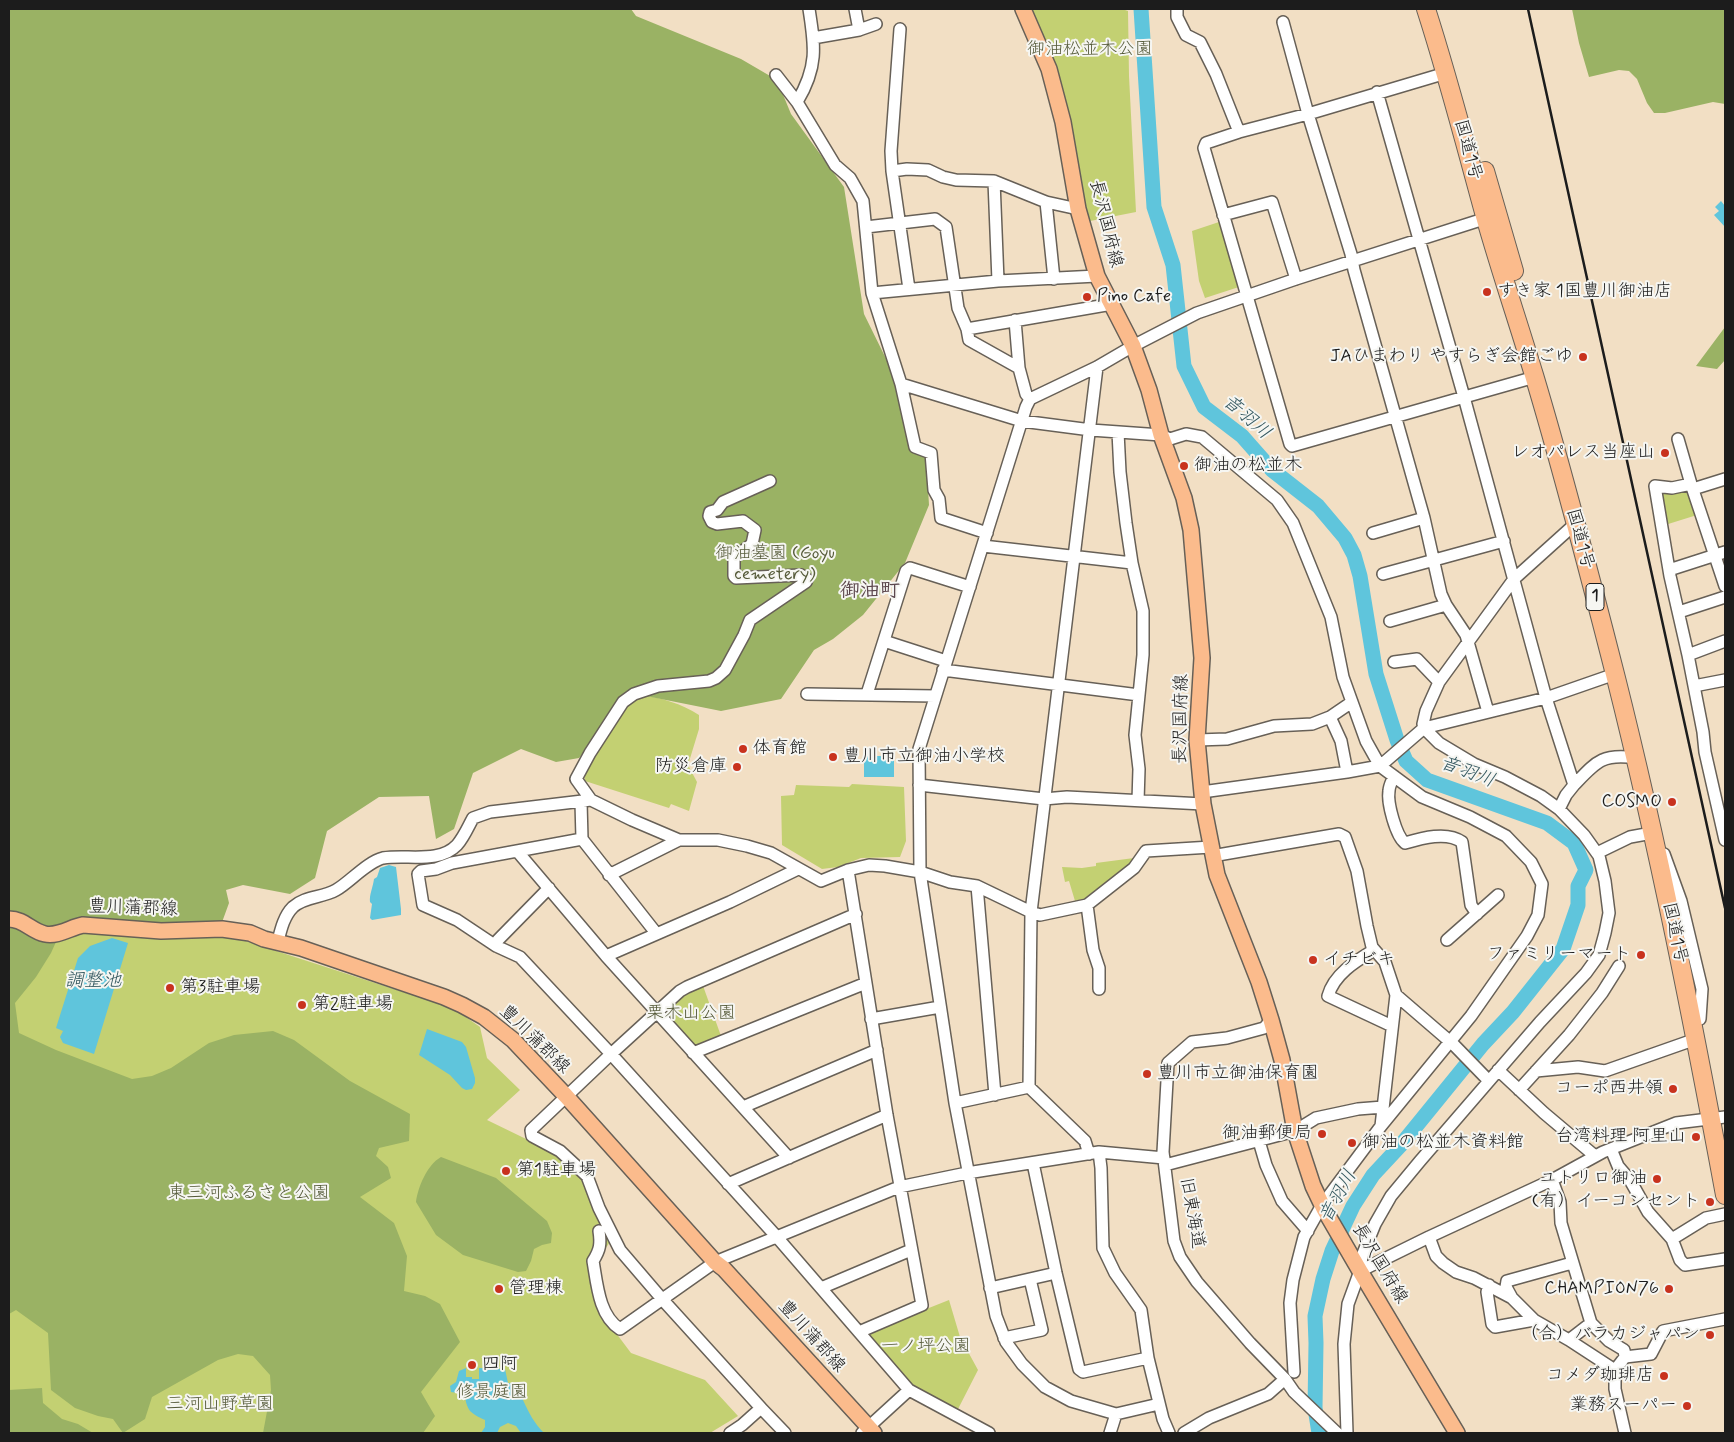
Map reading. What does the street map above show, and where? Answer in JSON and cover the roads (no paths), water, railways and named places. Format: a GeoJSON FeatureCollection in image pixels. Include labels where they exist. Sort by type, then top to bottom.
{"type":"FeatureCollection","features":[{"type":"Feature","properties":{"kind":"highway","name":"国道1号"},"geometry":{"type":"LineString","coordinates":[[1426,9],[1544,374],[1623,672],[1696,1040],[1725,1136]]}},
{"type":"Feature","properties":{"kind":"highway","name":"国道1号"},"geometry":{"type":"LineString","coordinates":[[1438,9],[1534,377],[1576,524],[1657,839],[1700,1018],[1719,1118],[1725,1195]]}},
{"type":"Feature","properties":{"kind":"main road","name":"長沢国府線"},"geometry":{"type":"LineString","coordinates":[[1023,9],[1049,69],[1063,122],[1078,209],[1098,276],[1133,346],[1149,390],[1161,435],[1184,498],[1191,530],[1202,658],[1197,740],[1202,798],[1217,875],[1259,982],[1271,1020],[1282,1060],[1295,1131],[1313,1186],[1323,1207],[1458,1433]]}},
{"type":"Feature","properties":{"kind":"main road","name":"豊川蒲郡線"},"geometry":{"type":"LineString","coordinates":[[9,919],[21,921],[46,935],[83,925],[161,932],[222,928],[250,933],[301,948],[462,1005],[500,1028],[566,1096],[868,1431]]}},
{"type":"Feature","properties":{"kind":"street"},"geometry":{"type":"LineString","coordinates":[[797,102],[810,77],[813,61],[813,38],[809,9]]}},
{"type":"Feature","properties":{"kind":"street"},"geometry":{"type":"LineString","coordinates":[[855,9],[859,30]]}},
{"type":"Feature","properties":{"kind":"street"},"geometry":{"type":"LineString","coordinates":[[1177,9],[1177,17],[1186,34],[1200,42],[1239,132]]}},
{"type":"Feature","properties":{"kind":"street"},"geometry":{"type":"LineString","coordinates":[[1283,22],[1424,518],[1435,560],[1441,594],[1466,635],[1488,712]]}},
{"type":"Feature","properties":{"kind":"street"},"geometry":{"type":"LineString","coordinates":[[813,38],[859,30],[876,24]]}},
{"type":"Feature","properties":{"kind":"street"},"geometry":{"type":"LineString","coordinates":[[900,29],[891,152],[909,289]]}},
{"type":"Feature","properties":{"kind":"street"},"geometry":{"type":"LineString","coordinates":[[1446,73],[1206,143],[1204,148],[1223,215],[1292,446],[1534,377]]}},
{"type":"Feature","properties":{"kind":"street"},"geometry":{"type":"LineString","coordinates":[[776,75],[797,102],[835,165],[850,178],[863,201],[872,293],[901,384],[915,447],[931,453],[934,490],[939,499],[941,518],[987,533]]}},
{"type":"Feature","properties":{"kind":"street"},"geometry":{"type":"LineString","coordinates":[[1376,92],[1464,398],[1546,698],[1574,785]]}},
{"type":"Feature","properties":{"kind":"street"},"geometry":{"type":"LineString","coordinates":[[892,171],[908,169],[928,170],[943,177],[956,180],[994,181],[1046,202],[1078,209]]}},
{"type":"Feature","properties":{"kind":"street"},"geometry":{"type":"LineString","coordinates":[[994,181],[998,281]]}},
{"type":"Feature","properties":{"kind":"street"},"geometry":{"type":"LineString","coordinates":[[1046,202],[1054,279]]}},
{"type":"Feature","properties":{"kind":"street"},"geometry":{"type":"LineString","coordinates":[[1223,215],[1272,202],[1296,279]]}},
{"type":"Feature","properties":{"kind":"street"},"geometry":{"type":"LineString","coordinates":[[1159,1404],[1116,1414],[1071,1401],[1045,1387],[1022,1364],[1004,1338],[996,1316],[967,1173],[920,872],[919,749],[1030,399],[1097,367],[1197,313],[1492,216]]}},
{"type":"Feature","properties":{"kind":"street"},"geometry":{"type":"LineString","coordinates":[[866,227],[934,219],[946,227],[958,308],[967,329],[969,340],[1019,368]]}},
{"type":"Feature","properties":{"kind":"street"},"geometry":{"type":"LineString","coordinates":[[872,293],[998,281],[1098,276]]}},
{"type":"Feature","properties":{"kind":"street"},"geometry":{"type":"LineString","coordinates":[[967,329],[1112,304]]}},
{"type":"Feature","properties":{"kind":"street"},"geometry":{"type":"LineString","coordinates":[[1015,320],[1019,368],[1026,394],[1030,399]]}},
{"type":"Feature","properties":{"kind":"street"},"geometry":{"type":"LineString","coordinates":[[1097,367],[1091,430],[1057,685],[1030,912],[1029,1087],[1085,1141],[1094,1153],[1101,1168],[1103,1248],[1115,1273],[1141,1310],[1148,1358],[1159,1404],[1169,1433]]}},
{"type":"Feature","properties":{"kind":"street"},"geometry":{"type":"LineString","coordinates":[[901,384],[1022,421],[1091,430],[1161,435],[1170,439],[1186,434],[1202,437],[1278,500],[1293,523],[1331,617],[1343,676],[1366,741],[1382,764],[1394,776],[1422,797],[1470,817],[1506,836],[1531,862],[1542,884],[1538,915],[1527,936],[1452,1043],[1381,1126],[1308,1231],[1298,1256],[1290,1303],[1290,1376],[1268,1394],[1209,1418],[1184,1433]]}},
{"type":"Feature","properties":{"kind":"street"},"geometry":{"type":"LineString","coordinates":[[1118,432],[1121,481],[1132,563],[1143,611],[1143,655],[1135,735],[1139,769],[1138,801]]}},
{"type":"Feature","properties":{"kind":"street"},"geometry":{"type":"LineString","coordinates":[[1678,439],[1692,487],[1720,554],[1725,586]]}},
{"type":"Feature","properties":{"kind":"street"},"geometry":{"type":"LineString","coordinates":[[1725,479],[1692,487],[1655,486],[1669,570],[1688,655],[1705,752],[1723,820],[1725,840]]}},
{"type":"Feature","properties":{"kind":"street"},"geometry":{"type":"LineString","coordinates":[[656,933],[582,839],[586,801],[576,780],[590,753],[623,702],[634,694],[651,688],[709,681],[716,678],[725,670],[750,620],[806,582],[807,578],[801,575],[736,578],[734,576],[734,558],[752,544],[755,530],[743,521],[717,524],[712,522],[709,516],[710,512],[717,510],[723,502],[770,481]]}},
{"type":"Feature","properties":{"kind":"street"},"geometry":{"type":"LineString","coordinates":[[1373,533],[1424,518]]}},
{"type":"Feature","properties":{"kind":"street"},"geometry":{"type":"LineString","coordinates":[[1422,729],[1426,711],[1439,682],[1514,579],[1576,524]]}},
{"type":"Feature","properties":{"kind":"street"},"geometry":{"type":"LineString","coordinates":[[1383,574],[1504,541]]}},
{"type":"Feature","properties":{"kind":"street"},"geometry":{"type":"LineString","coordinates":[[983,546],[1132,563]]}},
{"type":"Feature","properties":{"kind":"street"},"geometry":{"type":"LineString","coordinates":[[1669,570],[1720,554]]}},
{"type":"Feature","properties":{"kind":"street"},"geometry":{"type":"LineString","coordinates":[[867,694],[906,571],[910,568],[970,587]]}},
{"type":"Feature","properties":{"kind":"street"},"geometry":{"type":"LineString","coordinates":[[1679,612],[1725,597]]}},
{"type":"Feature","properties":{"kind":"street"},"geometry":{"type":"LineString","coordinates":[[1390,621],[1446,605]]}},
{"type":"Feature","properties":{"kind":"street"},"geometry":{"type":"LineString","coordinates":[[884,641],[944,666],[1057,685],[1139,694]]}},
{"type":"Feature","properties":{"kind":"street"},"geometry":{"type":"LineString","coordinates":[[1688,655],[1725,642]]}},
{"type":"Feature","properties":{"kind":"street"},"geometry":{"type":"LineString","coordinates":[[1394,662],[1417,659],[1439,682]]}},
{"type":"Feature","properties":{"kind":"street"},"geometry":{"type":"LineString","coordinates":[[919,785],[1044,799],[1068,797],[1138,801],[1202,798],[1382,764],[1422,729],[1546,698],[1615,674]]}},
{"type":"Feature","properties":{"kind":"street"},"geometry":{"type":"LineString","coordinates":[[1694,686],[1725,680]]}},
{"type":"Feature","properties":{"kind":"street"},"geometry":{"type":"LineString","coordinates":[[807,694],[935,696]]}},
{"type":"Feature","properties":{"kind":"street"},"geometry":{"type":"LineString","coordinates":[[1197,740],[1227,740],[1274,726],[1312,724],[1330,717],[1352,702]]}},
{"type":"Feature","properties":{"kind":"street"},"geometry":{"type":"LineString","coordinates":[[1330,717],[1340,741],[1347,772]]}},
{"type":"Feature","properties":{"kind":"street"},"geometry":{"type":"LineString","coordinates":[[1347,1433],[1344,1344],[1348,1304],[1358,1267],[1375,1224],[1391,1196],[1488,1079],[1586,973],[1599,955],[1609,912],[1605,881],[1597,853],[1584,834],[1559,809],[1541,796],[1467,760],[1439,744],[1422,729]]}},
{"type":"Feature","properties":{"kind":"street"},"geometry":{"type":"LineString","coordinates":[[1559,809],[1566,795],[1590,768],[1607,757],[1623,756],[1636,758]]}},
{"type":"Feature","properties":{"kind":"street"},"geometry":{"type":"LineString","coordinates":[[1394,776],[1388,792],[1392,814],[1400,839],[1405,843],[1428,836],[1457,838],[1462,842],[1471,905],[1477,914]]}},
{"type":"Feature","properties":{"kind":"street"},"geometry":{"type":"LineString","coordinates":[[278,941],[286,915],[294,906],[304,900],[336,891],[355,875],[382,858],[438,856],[456,846],[465,835],[473,818],[490,812],[586,801],[679,840],[718,840],[771,853],[821,881],[848,870],[869,865],[920,872],[950,882],[977,886],[1040,915],[1087,906],[1134,868],[1146,851],[1212,852],[1339,834],[1345,837],[1357,871],[1372,947],[1385,962],[1396,995],[1381,1126]]}},
{"type":"Feature","properties":{"kind":"street"},"geometry":{"type":"LineString","coordinates":[[1597,853],[1630,837],[1657,839]]}},
{"type":"Feature","properties":{"kind":"street"},"geometry":{"type":"LineString","coordinates":[[582,839],[452,863],[436,869],[422,871],[418,874],[423,904],[457,920],[496,946],[520,957],[776,1236],[909,1390],[989,1433]]}},
{"type":"Feature","properties":{"kind":"street"},"geometry":{"type":"LineString","coordinates":[[609,875],[679,840]]}},
{"type":"Feature","properties":{"kind":"street"},"geometry":{"type":"LineString","coordinates":[[517,851],[606,956],[789,1158]]}},
{"type":"Feature","properties":{"kind":"street"},"geometry":{"type":"LineString","coordinates":[[606,956],[730,902],[798,869]]}},
{"type":"Feature","properties":{"kind":"street"},"geometry":{"type":"LineString","coordinates":[[848,870],[899,1187],[922,1305],[859,1332]]}},
{"type":"Feature","properties":{"kind":"street"},"geometry":{"type":"LineString","coordinates":[[977,886],[995,1095]]}},
{"type":"Feature","properties":{"kind":"street"},"geometry":{"type":"LineString","coordinates":[[496,946],[498,940],[549,888]]}},
{"type":"Feature","properties":{"kind":"street"},"geometry":{"type":"LineString","coordinates":[[1447,940],[1498,895]]}},
{"type":"Feature","properties":{"kind":"street"},"geometry":{"type":"LineString","coordinates":[[1087,906],[1093,950],[1099,968],[1099,989]]}},
{"type":"Feature","properties":{"kind":"street"},"geometry":{"type":"LineString","coordinates":[[785,1433],[662,1299],[620,1250],[599,1208],[587,1176],[560,1151],[532,1136],[531,1130],[680,991],[856,914]]}},
{"type":"Feature","properties":{"kind":"street"},"geometry":{"type":"LineString","coordinates":[[1374,950],[1335,979],[1328,996],[1392,1026]]}},
{"type":"Feature","properties":{"kind":"street"},"geometry":{"type":"LineString","coordinates":[[1519,1090],[1569,1035],[1602,994],[1619,966]]}},
{"type":"Feature","properties":{"kind":"street"},"geometry":{"type":"LineString","coordinates":[[693,1053],[866,983]]}},
{"type":"Feature","properties":{"kind":"street"},"geometry":{"type":"LineString","coordinates":[[1396,995],[1452,1043],[1488,1079]]}},
{"type":"Feature","properties":{"kind":"street"},"geometry":{"type":"LineString","coordinates":[[871,1018],[940,1007]]}},
{"type":"Feature","properties":{"kind":"street"},"geometry":{"type":"LineString","coordinates":[[599,1231],[601,1244],[592,1261],[603,1308],[613,1325],[620,1330],[715,1262],[899,1187],[967,1173],[1094,1153],[1164,1161],[1168,1063],[1192,1042],[1226,1038],[1264,1028],[1271,1020]]}},
{"type":"Feature","properties":{"kind":"street"},"geometry":{"type":"LineString","coordinates":[[1536,1071],[1578,1067],[1605,1071],[1696,1040]]}},
{"type":"Feature","properties":{"kind":"street"},"geometry":{"type":"LineString","coordinates":[[743,1107],[877,1050]]}},
{"type":"Feature","properties":{"kind":"street"},"geometry":{"type":"LineString","coordinates":[[1498,1070],[1595,1156]]}},
{"type":"Feature","properties":{"kind":"street"},"geometry":{"type":"LineString","coordinates":[[955,1103],[1029,1087]]}},
{"type":"Feature","properties":{"kind":"street","name":"旧東海道"},"geometry":{"type":"LineString","coordinates":[[1337,1433],[1301,1399],[1290,1376],[1250,1344],[1197,1282],[1180,1257],[1174,1241],[1164,1161],[1259,1141],[1295,1131],[1316,1118],[1383,1106]]}},
{"type":"Feature","properties":{"kind":"street"},"geometry":{"type":"LineString","coordinates":[[728,1184],[887,1115]]}},
{"type":"Feature","properties":{"kind":"street"},"geometry":{"type":"LineString","coordinates":[[1358,1267],[1429,1237],[1552,1180],[1611,1149],[1676,1123],[1719,1118]]}},
{"type":"Feature","properties":{"kind":"street"},"geometry":{"type":"LineString","coordinates":[[1259,1141],[1266,1165],[1282,1201],[1308,1231]]}},
{"type":"Feature","properties":{"kind":"street"},"geometry":{"type":"LineString","coordinates":[[1611,1149],[1618,1166],[1630,1180],[1648,1212],[1672,1239],[1680,1260],[1685,1265],[1725,1259]]}},
{"type":"Feature","properties":{"kind":"street"},"geometry":{"type":"LineString","coordinates":[[1033,1163],[1079,1370],[1083,1372],[1148,1358]]}},
{"type":"Feature","properties":{"kind":"street"},"geometry":{"type":"LineString","coordinates":[[1552,1180],[1560,1202],[1561,1223],[1572,1263],[1586,1301],[1591,1324],[1608,1341],[1624,1350],[1625,1357],[1615,1370],[1615,1389],[1626,1433]]}},
{"type":"Feature","properties":{"kind":"street"},"geometry":{"type":"LineString","coordinates":[[1672,1239],[1706,1218],[1725,1214]]}},
{"type":"Feature","properties":{"kind":"street"},"geometry":{"type":"LineString","coordinates":[[1429,1237],[1436,1256],[1443,1264],[1512,1298],[1534,1320],[1615,1370]]}},
{"type":"Feature","properties":{"kind":"street"},"geometry":{"type":"LineString","coordinates":[[821,1288],[911,1250]]}},
{"type":"Feature","properties":{"kind":"street"},"geometry":{"type":"LineString","coordinates":[[1512,1298],[1506,1287],[1507,1281],[1572,1263]]}},
{"type":"Feature","properties":{"kind":"street"},"geometry":{"type":"LineString","coordinates":[[990,1288],[1056,1273]]}},
{"type":"Feature","properties":{"kind":"street"},"geometry":{"type":"LineString","coordinates":[[1004,1338],[1042,1330],[1030,1279]]}},
{"type":"Feature","properties":{"kind":"street"},"geometry":{"type":"LineString","coordinates":[[1489,1285],[1487,1292],[1492,1324],[1495,1326],[1534,1320]]}},
{"type":"Feature","properties":{"kind":"street"},"geometry":{"type":"LineString","coordinates":[[1625,1357],[1651,1354],[1663,1331],[1725,1319]]}},
{"type":"Feature","properties":{"kind":"street"},"geometry":{"type":"LineString","coordinates":[[1569,1340],[1591,1324]]}},
{"type":"Feature","properties":{"kind":"street"},"geometry":{"type":"LineString","coordinates":[[868,1431],[909,1390]]}},
{"type":"Feature","properties":{"kind":"street"},"geometry":{"type":"LineString","coordinates":[[730,1433],[742,1426],[761,1408]]}},
{"type":"Feature","properties":{"kind":"street"},"geometry":{"type":"LineString","coordinates":[[1110,1433],[1116,1414]]}},
{"type":"Feature","properties":{"kind":"water"},"geometry":{"type":"Polygon","coordinates":[[[1721,201],[1725,206],[1725,227],[1714,215],[1719,211],[1715,207],[1721,201]]]}},
{"type":"Feature","properties":{"kind":"water"},"geometry":{"type":"Polygon","coordinates":[[[864,756],[894,756],[894,777],[864,777],[864,756]]]}},
{"type":"Feature","properties":{"kind":"water"},"geometry":{"type":"Polygon","coordinates":[[[389,865],[396,867],[401,915],[372,920],[370,918],[372,904],[370,899],[374,879],[377,877],[380,868],[389,865]]]}},
{"type":"Feature","properties":{"kind":"water","name":"調整池"},"geometry":{"type":"Polygon","coordinates":[[[112,938],[128,943],[94,1054],[63,1043],[60,1037],[63,1031],[56,1028],[78,958],[90,946],[112,938]]]}},
{"type":"Feature","properties":{"kind":"water"},"geometry":{"type":"Polygon","coordinates":[[[427,1029],[462,1042],[466,1047],[475,1078],[472,1089],[466,1090],[462,1088],[450,1075],[419,1055],[427,1029]]]}},
{"type":"Feature","properties":{"kind":"water"},"geometry":{"type":"Polygon","coordinates":[[[466,1368],[466,1377],[472,1377],[472,1379],[479,1379],[479,1368],[505,1369],[508,1383],[513,1383],[532,1418],[544,1433],[521,1433],[516,1426],[508,1423],[500,1427],[497,1433],[481,1433],[485,1427],[485,1420],[470,1411],[464,1396],[451,1392],[450,1386],[456,1382],[459,1371],[466,1368]]]}},
{"type":"Feature","properties":{"kind":"waterway","name":"音羽川"},"geometry":{"type":"LineString","coordinates":[[1141,9],[1154,207],[1173,265],[1184,366],[1204,407],[1242,436],[1272,470],[1318,506],[1345,538],[1354,555],[1360,576],[1376,674],[1397,740],[1406,761],[1427,780],[1547,823],[1574,843],[1586,870],[1578,886],[1578,905],[1563,949],[1513,1012],[1483,1044],[1400,1146],[1373,1175],[1353,1206],[1332,1251],[1323,1279],[1315,1316],[1315,1408],[1319,1433]]}},
{"type":"Feature","properties":{"kind":"railway"},"geometry":{"type":"LineString","coordinates":[[1528,9],[1725,908]]}},
{"type":"Feature","properties":{"kind":"place","name":"すき家 1国豊川御油店"},"geometry":{"type":"Point","coordinates":[1487,292]}},
{"type":"Feature","properties":{"kind":"place","name":"Pino Cafe"},"geometry":{"type":"Point","coordinates":[1087,297]}},
{"type":"Feature","properties":{"kind":"place","name":"JAひまわり やすらぎ会館ごゆ"},"geometry":{"type":"Point","coordinates":[1583,357]}},
{"type":"Feature","properties":{"kind":"place","name":"レオパレス当座山"},"geometry":{"type":"Point","coordinates":[1665,453]}},
{"type":"Feature","properties":{"kind":"place","name":"御油の松並木"},"geometry":{"type":"Point","coordinates":[1184,466]}},
{"type":"Feature","properties":{"kind":"place","name":"体育館"},"geometry":{"type":"Point","coordinates":[743,749]}},
{"type":"Feature","properties":{"kind":"place","name":"豊川市立御油小学校"},"geometry":{"type":"Point","coordinates":[833,757]}},
{"type":"Feature","properties":{"kind":"place","name":"防災倉庫"},"geometry":{"type":"Point","coordinates":[737,767]}},
{"type":"Feature","properties":{"kind":"place","name":"COSMO"},"geometry":{"type":"Point","coordinates":[1672,802]}},
{"type":"Feature","properties":{"kind":"place","name":"ファミリーマート"},"geometry":{"type":"Point","coordinates":[1641,955]}},
{"type":"Feature","properties":{"kind":"place","name":"イチビキ"},"geometry":{"type":"Point","coordinates":[1313,960]}},
{"type":"Feature","properties":{"kind":"place","name":"第3駐車場"},"geometry":{"type":"Point","coordinates":[170,988]}},
{"type":"Feature","properties":{"kind":"place","name":"第2駐車場"},"geometry":{"type":"Point","coordinates":[302,1005]}},
{"type":"Feature","properties":{"kind":"place","name":"豊川市立御油保育園"},"geometry":{"type":"Point","coordinates":[1147,1074]}},
{"type":"Feature","properties":{"kind":"place","name":"コーポ西井領"},"geometry":{"type":"Point","coordinates":[1673,1089]}},
{"type":"Feature","properties":{"kind":"place","name":"御油郵便局"},"geometry":{"type":"Point","coordinates":[1322,1134]}},
{"type":"Feature","properties":{"kind":"place","name":"台湾料理 阿里山"},"geometry":{"type":"Point","coordinates":[1696,1137]}},
{"type":"Feature","properties":{"kind":"place","name":"御油の松並木資料館"},"geometry":{"type":"Point","coordinates":[1352,1143]}},
{"type":"Feature","properties":{"kind":"place","name":"第1駐車場"},"geometry":{"type":"Point","coordinates":[506,1171]}},
{"type":"Feature","properties":{"kind":"place","name":"ユトリロ御油"},"geometry":{"type":"Point","coordinates":[1657,1179]}},
{"type":"Feature","properties":{"kind":"place","name":"(有）イーコンセント"},"geometry":{"type":"Point","coordinates":[1710,1202]}},
{"type":"Feature","properties":{"kind":"place","name":"管理棟"},"geometry":{"type":"Point","coordinates":[499,1289]}},
{"type":"Feature","properties":{"kind":"place","name":"CHAMPION76"},"geometry":{"type":"Point","coordinates":[1669,1289]}},
{"type":"Feature","properties":{"kind":"place","name":"（合）バラカジャパン"},"geometry":{"type":"Point","coordinates":[1710,1335]}},
{"type":"Feature","properties":{"kind":"place","name":"四阿"},"geometry":{"type":"Point","coordinates":[472,1365]}},
{"type":"Feature","properties":{"kind":"place","name":"コメダ珈琲店"},"geometry":{"type":"Point","coordinates":[1664,1376]}},
{"type":"Feature","properties":{"kind":"place","name":"業務スーパー"},"geometry":{"type":"Point","coordinates":[1687,1406]}},
{"type":"Feature","properties":{"kind":"district","name":"御油町"},"geometry":{"type":"Point","coordinates":[870,592]}},
{"type":"Feature","properties":{"kind":"park label","name":"御油松並木公園"},"geometry":{"type":"Point","coordinates":[1090,50]}},
{"type":"Feature","properties":{"kind":"park label","name":"御油墓園 (Goyu cemetery)"},"geometry":{"type":"Point","coordinates":[775,564]}},
{"type":"Feature","properties":{"kind":"park label","name":"栗木山公園"},"geometry":{"type":"Point","coordinates":[691,1014]}},
{"type":"Feature","properties":{"kind":"park label","name":"東三河ふるさと公園"},"geometry":{"type":"Point","coordinates":[249,1194]}},
{"type":"Feature","properties":{"kind":"park label","name":"一ノ坪公園"},"geometry":{"type":"Point","coordinates":[926,1347]}},
{"type":"Feature","properties":{"kind":"park label","name":"修景庭園"},"geometry":{"type":"Point","coordinates":[492,1393]}},
{"type":"Feature","properties":{"kind":"park label","name":"三河山野草園"},"geometry":{"type":"Point","coordinates":[220,1405]}}]}
